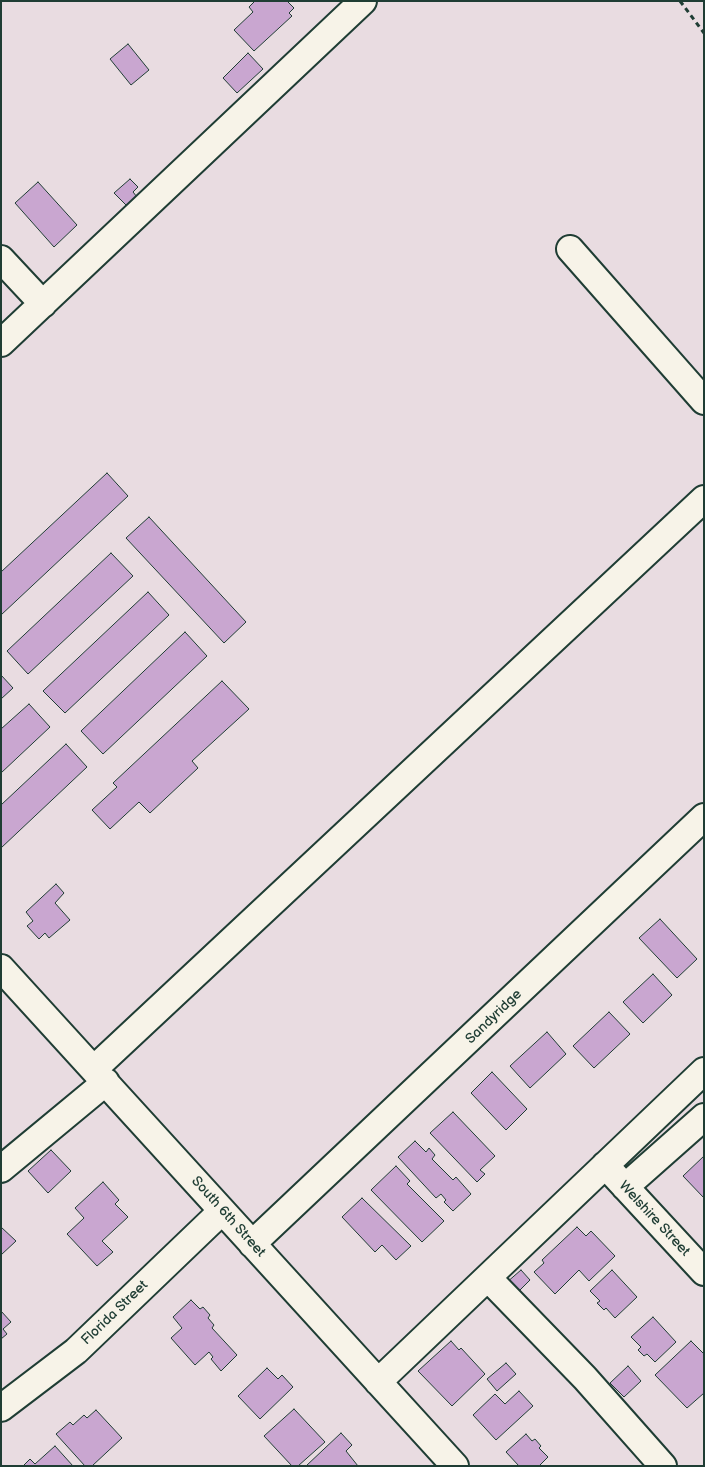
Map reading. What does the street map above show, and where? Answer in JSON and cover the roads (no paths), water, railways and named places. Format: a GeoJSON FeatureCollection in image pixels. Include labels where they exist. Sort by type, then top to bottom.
{"type":"FeatureCollection","features":[{"type":"Feature","properties":{"kind":"street"},"geometry":{"type":"LineString","coordinates":[[1,343],[362,2]]}},
{"type":"Feature","properties":{"kind":"street"},"geometry":{"type":"LineString","coordinates":[[570,249],[704,401]]}},
{"type":"Feature","properties":{"kind":"street"},"geometry":{"type":"LineString","coordinates":[[1,259],[43,304]]}},
{"type":"Feature","properties":{"kind":"street"},"geometry":{"type":"LineString","coordinates":[[1,1169],[704,499]]}},
{"type":"Feature","properties":{"kind":"street","name":"Sandyridge"},"geometry":{"type":"LineString","coordinates":[[252,1244],[704,817]]}},
{"type":"Feature","properties":{"kind":"street","name":"South 6th Street"},"geometry":{"type":"LineString","coordinates":[[1,968],[455,1466]]}},
{"type":"Feature","properties":{"kind":"street"},"geometry":{"type":"LineString","coordinates":[[378,1382],[704,1071]]}},
{"type":"Feature","properties":{"kind":"street"},"geometry":{"type":"LineString","coordinates":[[625,1187],[704,1117]]}},
{"type":"Feature","properties":{"kind":"street","name":"Welshire Street"},"geometry":{"type":"LineString","coordinates":[[605,1165],[704,1272]]}},
{"type":"Feature","properties":{"kind":"street","name":"Florida Street"},"geometry":{"type":"LineString","coordinates":[[1,1408],[76,1351],[222,1211]]}},
{"type":"Feature","properties":{"kind":"street"},"geometry":{"type":"LineString","coordinates":[[488,1278],[584,1378],[663,1466]]}}]}
